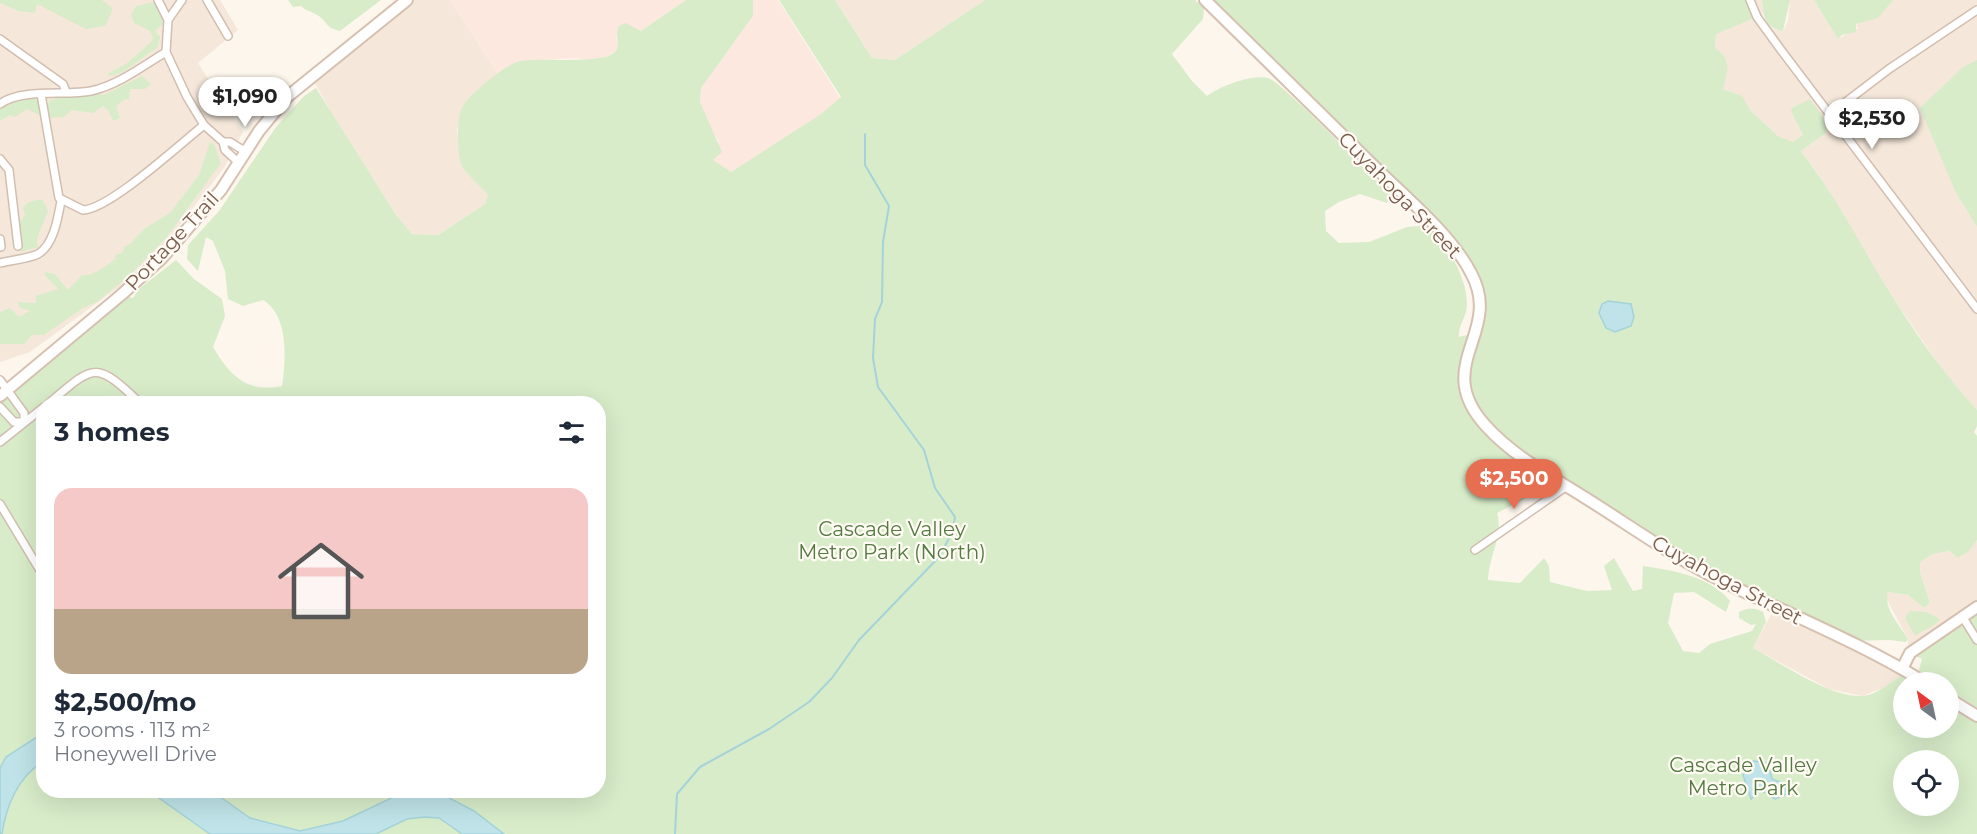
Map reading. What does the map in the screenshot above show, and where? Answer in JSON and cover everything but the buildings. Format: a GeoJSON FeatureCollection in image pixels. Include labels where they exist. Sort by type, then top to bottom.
{"type":"FeatureCollection","features":[{"type":"Feature","properties":{"kind":"street"},"geometry":{"type":"LineString","coordinates":[[158,0],[168,20],[166,52],[187,97],[204,124],[223,141],[225,150],[239,163]]}},
{"type":"Feature","properties":{"kind":"street"},"geometry":{"type":"LineString","coordinates":[[168,20],[182,0]]}},
{"type":"Feature","properties":{"kind":"street"},"geometry":{"type":"LineString","coordinates":[[207,0],[228,36]]}},
{"type":"Feature","properties":{"kind":"street","name":"Portage Trail"},"geometry":{"type":"LineString","coordinates":[[4,392],[162,258],[196,221],[286,97],[407,0]]}},
{"type":"Feature","properties":{"kind":"street","name":"Cuyahoga Street"},"geometry":{"type":"LineString","coordinates":[[1205,0],[1402,194],[1467,264],[1480,293],[1481,311],[1464,366],[1463,385],[1469,402],[1483,423],[1498,439],[1567,486],[1718,579],[1907,672]]}},
{"type":"Feature","properties":{"kind":"street"},"geometry":{"type":"LineString","coordinates":[[1750,0],[1757,17],[1977,309]]}},
{"type":"Feature","properties":{"kind":"street"},"geometry":{"type":"LineString","coordinates":[[1830,114],[1889,69],[1977,10]]}},
{"type":"Feature","properties":{"kind":"street"},"geometry":{"type":"LineString","coordinates":[[0,39],[63,84],[66,92]]}},
{"type":"Feature","properties":{"kind":"street"},"geometry":{"type":"LineString","coordinates":[[0,104],[5,100],[41,94],[91,91],[115,83],[166,52]]}},
{"type":"Feature","properties":{"kind":"street"},"geometry":{"type":"LineString","coordinates":[[0,263],[38,254],[45,247],[56,226],[61,201],[56,188],[41,94]]}},
{"type":"Feature","properties":{"kind":"street"},"geometry":{"type":"LineString","coordinates":[[61,201],[83,210],[99,205],[147,171],[204,124]]}},
{"type":"Feature","properties":{"kind":"street"},"geometry":{"type":"LineString","coordinates":[[223,141],[230,141],[246,152]]}},
{"type":"Feature","properties":{"kind":"street"},"geometry":{"type":"LineString","coordinates":[[0,159],[9,170],[18,246]]}},
{"type":"Feature","properties":{"kind":"street"},"geometry":{"type":"LineString","coordinates":[[0,239],[1,247]]}},
{"type":"Feature","properties":{"kind":"street"},"geometry":{"type":"LineString","coordinates":[[57,396],[81,376],[95,371],[109,375],[132,396]]}},
{"type":"Feature","properties":{"kind":"street"},"geometry":{"type":"LineString","coordinates":[[0,380],[4,392],[24,413],[24,422]]}},
{"type":"Feature","properties":{"kind":"street"},"geometry":{"type":"LineString","coordinates":[[0,407],[14,422],[24,422]]}},
{"type":"Feature","properties":{"kind":"street"},"geometry":{"type":"LineString","coordinates":[[0,442],[36,413]]}},
{"type":"Feature","properties":{"kind":"street"},"geometry":{"type":"LineString","coordinates":[[1475,550],[1567,486]]}},
{"type":"Feature","properties":{"kind":"street"},"geometry":{"type":"LineString","coordinates":[[0,504],[36,564]]}},
{"type":"Feature","properties":{"kind":"street"},"geometry":{"type":"LineString","coordinates":[[1902,669],[1910,653],[1977,607]]}},
{"type":"Feature","properties":{"kind":"street"},"geometry":{"type":"LineString","coordinates":[[1962,616],[1977,640]]}},
{"type":"Feature","properties":{"kind":"street"},"geometry":{"type":"LineString","coordinates":[[1959,705],[1977,716]]}},
{"type":"Feature","properties":{"kind":"shaded area"},"geometry":{"type":"Polygon","coordinates":[[[0,0],[220,0],[238,30],[198,63],[243,132],[224,168],[168,240],[119,287],[30,352],[0,362],[0,0]]]}},
{"type":"Feature","properties":{"kind":"shaded area"},"geometry":{"type":"Polygon","coordinates":[[[413,0],[450,0],[498,74],[482,88],[457,129],[461,165],[488,195],[485,204],[438,235],[412,234],[396,215],[338,125],[314,81],[413,0]]]}},
{"type":"Feature","properties":{"kind":"shaded area"},"geometry":{"type":"Polygon","coordinates":[[[450,0],[686,0],[641,31],[616,37],[618,46],[615,52],[607,56],[592,60],[575,58],[519,61],[498,74],[450,0]]]}},
{"type":"Feature","properties":{"kind":"shaded area"},"geometry":{"type":"Polygon","coordinates":[[[753,0],[778,0],[842,101],[731,172],[712,160],[719,142],[708,124],[700,102],[701,88],[753,16],[753,0]]]}},
{"type":"Feature","properties":{"kind":"shaded area"},"geometry":{"type":"Polygon","coordinates":[[[835,0],[985,0],[895,60],[872,58],[835,0]]]}},
{"type":"Feature","properties":{"kind":"shaded area"},"geometry":{"type":"Polygon","coordinates":[[[1754,0],[1762,0],[1763,18],[1773,29],[1783,31],[1788,21],[1790,0],[1814,0],[1838,39],[1858,28],[1856,25],[1893,0],[1977,0],[1977,60],[1956,193],[1977,227],[1977,410],[1949,379],[1893,298],[1817,172],[1801,151],[1826,133],[1794,115],[1803,136],[1793,142],[1778,136],[1751,111],[1741,96],[1723,89],[1715,48],[1716,33],[1755,18],[1754,0]]]}},
{"type":"Feature","properties":{"kind":"shaded area"},"geometry":{"type":"Polygon","coordinates":[[[1977,540],[1977,601],[1908,647],[1908,639],[1886,598],[1888,592],[1908,595],[1924,608],[1930,601],[1920,572],[1920,562],[1933,554],[1950,551],[1957,558],[1969,550],[1977,540]]]}},
{"type":"Feature","properties":{"kind":"shaded area"},"geometry":{"type":"Polygon","coordinates":[[[1773,611],[1898,672],[1893,672],[1893,681],[1886,687],[1862,696],[1829,689],[1753,648],[1773,611]]]}},
{"type":"Feature","properties":{"kind":"green space"},"geometry":{"type":"Polygon","coordinates":[[[0,0],[102,0],[113,9],[105,26],[86,29],[37,4],[35,13],[18,11],[0,3],[0,0]]]}},
{"type":"Feature","properties":{"kind":"green space"},"geometry":{"type":"Polygon","coordinates":[[[288,0],[381,0],[340,31],[331,28],[319,16],[301,6],[293,7],[288,0]]]}},
{"type":"Feature","properties":{"kind":"green space"},"geometry":{"type":"Polygon","coordinates":[[[686,0],[753,0],[753,16],[701,88],[700,102],[722,152],[713,160],[731,172],[821,114],[841,97],[779,0],[835,0],[872,58],[895,60],[985,0],[1195,0],[1204,8],[1203,19],[1172,54],[1192,81],[1207,96],[1236,82],[1261,77],[1268,78],[1309,112],[1391,196],[1387,203],[1360,194],[1339,202],[1325,211],[1326,231],[1339,243],[1369,242],[1407,227],[1429,225],[1449,252],[1464,283],[1467,305],[1459,337],[1475,333],[1481,301],[1452,246],[1205,0],[1750,0],[1757,17],[1716,34],[1715,48],[1724,57],[1727,66],[1723,89],[1742,96],[1751,111],[1778,136],[1793,142],[1803,135],[1791,111],[1792,108],[1810,99],[1822,115],[1826,133],[1801,151],[1837,204],[1911,326],[1977,410],[1977,426],[1974,432],[1977,436],[1977,540],[1968,552],[1957,558],[1950,551],[1933,554],[1920,562],[1920,572],[1930,602],[1924,608],[1908,595],[1888,592],[1890,611],[1908,639],[1906,642],[1846,641],[1715,578],[1559,481],[1497,513],[1499,530],[1488,580],[1520,583],[1544,558],[1549,566],[1550,582],[1587,591],[1612,590],[1604,566],[1614,558],[1633,591],[1642,589],[1643,566],[1691,576],[1713,586],[1730,601],[1726,612],[1694,592],[1674,593],[1668,623],[1683,651],[1699,653],[1710,644],[1752,631],[1756,624],[1751,625],[1739,618],[1739,612],[1753,609],[1763,612],[1766,622],[1753,648],[1820,685],[1848,695],[1861,696],[1879,691],[1893,681],[1893,738],[1959,738],[1959,705],[1977,717],[1977,834],[0,834],[0,796],[33,740],[6,757],[0,768],[0,403],[127,297],[133,298],[140,288],[176,260],[194,279],[222,299],[225,316],[213,347],[226,366],[233,374],[249,384],[270,388],[282,386],[285,351],[278,316],[263,300],[243,306],[228,299],[225,271],[213,241],[206,237],[198,271],[187,259],[188,245],[219,211],[276,127],[304,96],[316,88],[396,215],[412,234],[438,235],[485,204],[488,195],[465,170],[460,158],[459,118],[463,106],[473,94],[498,73],[520,61],[585,60],[608,56],[617,50],[619,26],[625,23],[641,31],[686,0]]]}},
{"type":"Feature","properties":{"kind":"green space"},"geometry":{"type":"Polygon","coordinates":[[[1762,0],[1790,0],[1783,31],[1777,30],[1766,21],[1762,0]]]}},
{"type":"Feature","properties":{"kind":"green space"},"geometry":{"type":"Polygon","coordinates":[[[1814,0],[1893,0],[1878,18],[1856,24],[1856,32],[1842,35],[1838,39],[1814,0]]]}},
{"type":"Feature","properties":{"kind":"green space"},"geometry":{"type":"Polygon","coordinates":[[[154,2],[160,11],[163,24],[155,31],[160,37],[158,47],[123,72],[110,76],[107,74],[126,64],[151,42],[153,38],[150,31],[134,23],[131,15],[136,6],[154,2]]]}},
{"type":"Feature","properties":{"kind":"green space"},"geometry":{"type":"Polygon","coordinates":[[[1977,60],[1977,227],[1956,193],[1920,108],[1963,67],[1977,60]]]}},
{"type":"Feature","properties":{"kind":"green space"},"geometry":{"type":"Polygon","coordinates":[[[142,76],[151,84],[145,89],[130,89],[129,100],[125,99],[116,106],[120,118],[113,121],[103,106],[93,113],[72,110],[64,117],[48,118],[46,109],[50,100],[97,93],[104,95],[142,76]]]}},
{"type":"Feature","properties":{"kind":"green space"},"geometry":{"type":"Polygon","coordinates":[[[34,98],[41,101],[39,115],[27,109],[15,117],[10,115],[0,121],[0,107],[13,101],[34,98]]]}},
{"type":"Feature","properties":{"kind":"green space"},"geometry":{"type":"Polygon","coordinates":[[[210,142],[214,144],[221,163],[166,238],[129,276],[97,302],[83,308],[44,335],[32,335],[24,344],[0,344],[0,312],[10,308],[19,317],[30,311],[20,308],[18,302],[36,303],[36,296],[58,289],[44,274],[46,272],[55,274],[68,290],[82,275],[96,272],[116,259],[115,256],[123,252],[124,247],[144,229],[170,213],[199,175],[210,142]]]}},
{"type":"Feature","properties":{"kind":"green space"},"geometry":{"type":"Polygon","coordinates":[[[43,200],[48,211],[37,239],[38,247],[21,252],[19,223],[25,215],[23,208],[27,203],[43,200]]]}},
{"type":"Feature","properties":{"kind":"green space"},"geometry":{"type":"Polygon","coordinates":[[[1977,607],[1977,709],[1959,699],[1959,672],[1921,672],[1919,670],[1922,659],[1910,653],[1977,607]]]}},
{"type":"Feature","properties":{"kind":"green space"},"geometry":{"type":"Polygon","coordinates":[[[1910,611],[1926,612],[1940,619],[1915,636],[1905,618],[1910,611]]]}},
{"type":"Feature","properties":{"kind":"water"},"geometry":{"type":"Polygon","coordinates":[[[1608,301],[1631,304],[1634,317],[1631,326],[1615,332],[1606,328],[1599,313],[1602,304],[1608,301]]]}},
{"type":"Feature","properties":{"kind":"water"},"geometry":{"type":"Polygon","coordinates":[[[36,738],[36,767],[27,775],[15,793],[2,834],[0,834],[0,768],[6,757],[36,738]]]}},
{"type":"Feature","properties":{"kind":"water"},"geometry":{"type":"Polygon","coordinates":[[[1753,761],[1768,763],[1772,779],[1791,786],[1791,792],[1775,799],[1761,790],[1751,799],[1743,775],[1753,761]]]}},
{"type":"Feature","properties":{"kind":"water"},"geometry":{"type":"Polygon","coordinates":[[[159,798],[222,798],[250,818],[300,831],[343,821],[391,798],[449,798],[474,811],[504,834],[462,834],[439,818],[424,817],[407,819],[376,834],[210,834],[159,798]]]}},
{"type":"Feature","properties":{"kind":"waterway"},"geometry":{"type":"LineString","coordinates":[[675,834],[677,794],[700,767],[769,729],[809,702],[832,678],[859,640],[939,557],[953,531],[955,517],[935,488],[924,450],[878,387],[873,358],[875,319],[882,302],[883,242],[889,206],[865,165],[865,134]]}},
{"type":"Feature","properties":{"kind":"park label","name":"Cascade Valley Metro Park (North)"},"geometry":{"type":"Point","coordinates":[892,540]}},
{"type":"Feature","properties":{"kind":"park label","name":"Cascade Valley Metro Park"},"geometry":{"type":"Point","coordinates":[1743,776]}}]}
